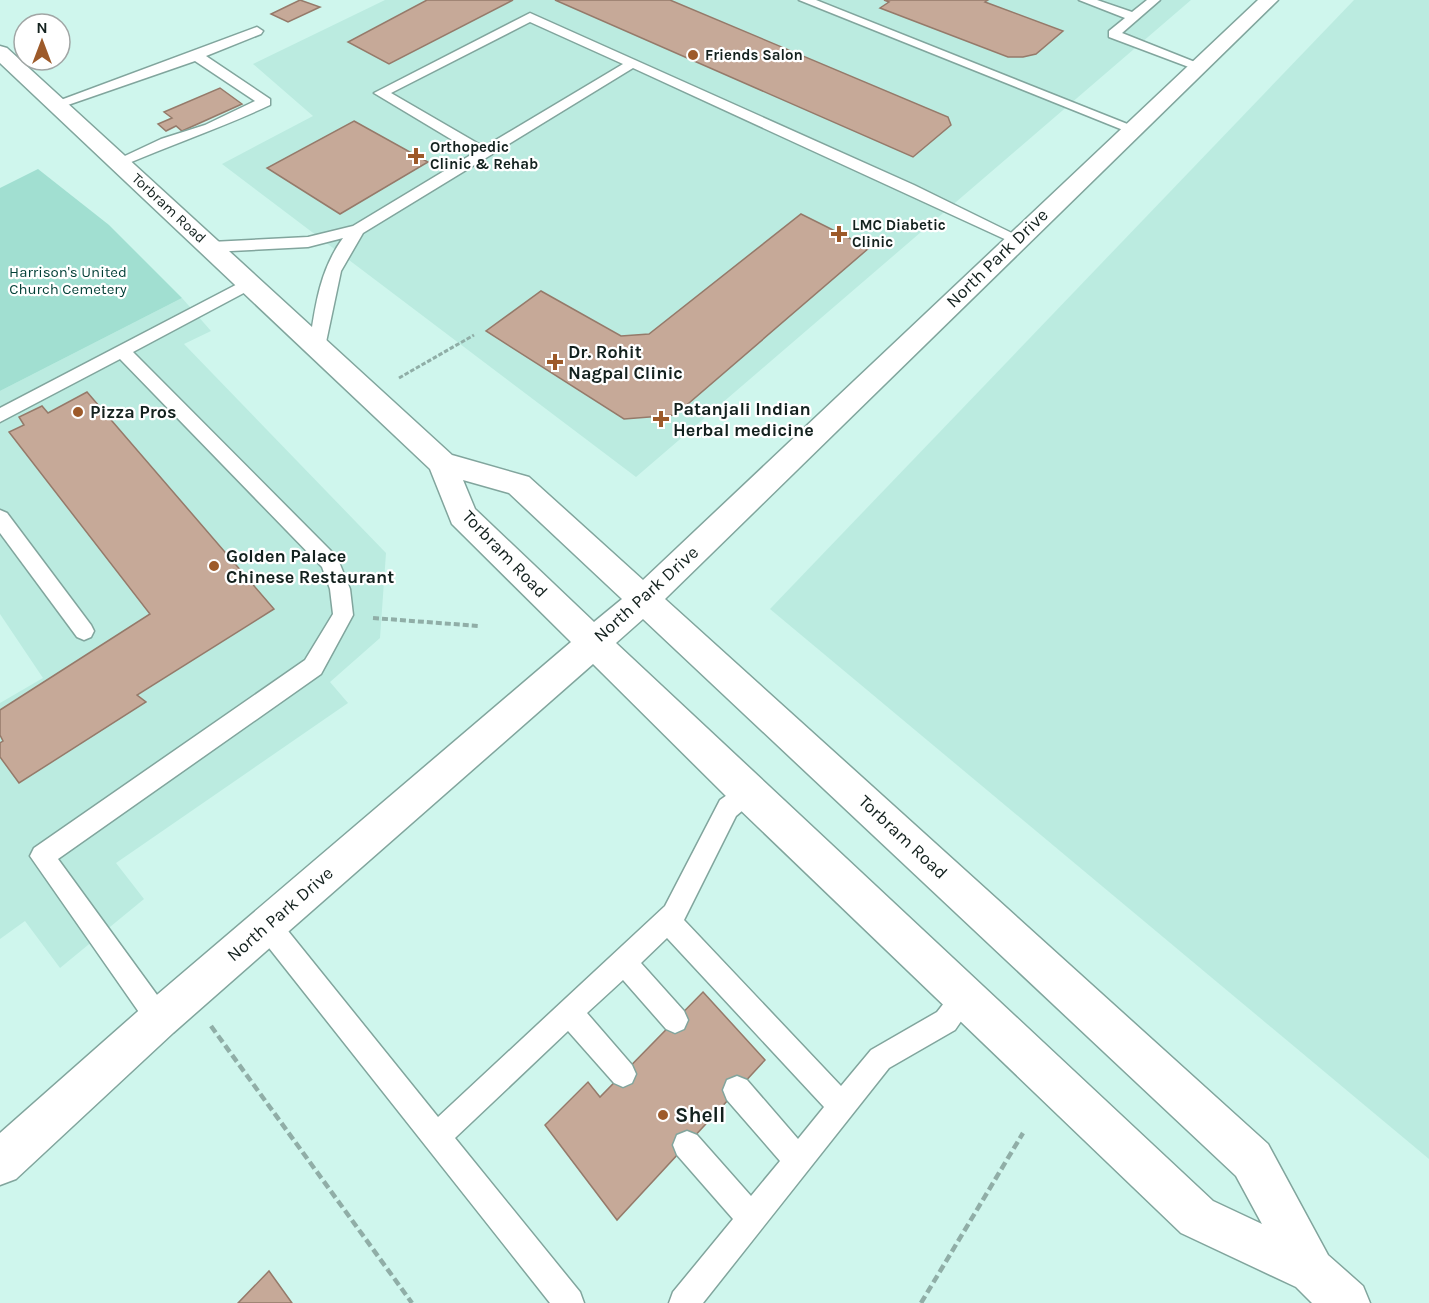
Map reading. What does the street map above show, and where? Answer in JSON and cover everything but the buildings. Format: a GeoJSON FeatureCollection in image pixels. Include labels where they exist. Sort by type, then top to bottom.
{"type":"FeatureCollection","features":[{"type":"Feature","properties":{"kind":"main road","name":"North Park Drive"},"geometry":{"type":"LineString","coordinates":[[0,1163],[173,1006],[644,599],[1016,239],[1269,0]]}},
{"type":"Feature","properties":{"kind":"main road","name":"Torbram Road"},"geometry":{"type":"LineString","coordinates":[[0,52],[442,463],[463,516],[747,792],[1197,1217],[1311,1270],[1346,1303]]}},
{"type":"Feature","properties":{"kind":"main road","name":"Torbram Road"},"geometry":{"type":"LineString","coordinates":[[442,463],[519,485],[1252,1160],[1311,1270]]}},
{"type":"Feature","properties":{"kind":"lane"},"geometry":{"type":"LineString","coordinates":[[805,0],[1133,129]]}},
{"type":"Feature","properties":{"kind":"lane"},"geometry":{"type":"LineString","coordinates":[[1085,0],[1134,16]]}},
{"type":"Feature","properties":{"kind":"lane"},"geometry":{"type":"LineString","coordinates":[[1154,0],[1113,34],[1199,66]]}},
{"type":"Feature","properties":{"kind":"lane"},"geometry":{"type":"LineString","coordinates":[[485,154],[381,93],[530,17],[909,188],[1016,239]]}},
{"type":"Feature","properties":{"kind":"lane"},"geometry":{"type":"LineString","coordinates":[[57,104],[197,56],[257,31]]}},
{"type":"Feature","properties":{"kind":"lane"},"geometry":{"type":"LineString","coordinates":[[119,162],[166,142],[210,128],[265,102],[197,56]]}},
{"type":"Feature","properties":{"kind":"lane"},"geometry":{"type":"LineString","coordinates":[[212,247],[309,242],[358,230],[633,63]]}},
{"type":"Feature","properties":{"kind":"lane"},"geometry":{"type":"LineString","coordinates":[[317,347],[328,277],[336,258],[358,230]]}},
{"type":"Feature","properties":{"kind":"lane"},"geometry":{"type":"LineString","coordinates":[[0,416],[249,283]]}},
{"type":"Feature","properties":{"kind":"lane"},"geometry":{"type":"LineString","coordinates":[[123,352],[330,563],[340,589],[343,615],[313,667],[42,856],[173,1006]]}},
{"type":"Feature","properties":{"kind":"lane"},"geometry":{"type":"LineString","coordinates":[[0,518],[84,631]]}},
{"type":"Feature","properties":{"kind":"lane"},"geometry":{"type":"LineString","coordinates":[[436,1137],[674,915],[728,808],[747,792]]}},
{"type":"Feature","properties":{"kind":"lane"},"geometry":{"type":"LineString","coordinates":[[668,921],[842,1107]]}},
{"type":"Feature","properties":{"kind":"lane"},"geometry":{"type":"LineString","coordinates":[[267,925],[569,1303]]}},
{"type":"Feature","properties":{"kind":"lane"},"geometry":{"type":"LineString","coordinates":[[624,962],[675,1020]]}},
{"type":"Feature","properties":{"kind":"lane"},"geometry":{"type":"LineString","coordinates":[[684,1303],[753,1220],[880,1059],[946,1021],[964,998]]}},
{"type":"Feature","properties":{"kind":"lane"},"geometry":{"type":"LineString","coordinates":[[569,1012],[623,1074]]}},
{"type":"Feature","properties":{"kind":"lane"},"geometry":{"type":"LineString","coordinates":[[736,1090],[799,1161]]}},
{"type":"Feature","properties":{"kind":"lane"},"geometry":{"type":"LineString","coordinates":[[687,1145],[753,1220]]}},
{"type":"Feature","properties":{"kind":"path"},"geometry":{"type":"LineString","coordinates":[[369,395],[474,335]]}},
{"type":"Feature","properties":{"kind":"path"},"geometry":{"type":"LineString","coordinates":[[343,615],[478,626]]}},
{"type":"Feature","properties":{"kind":"path"},"geometry":{"type":"LineString","coordinates":[[173,1006],[412,1303]]}},
{"type":"Feature","properties":{"kind":"path"},"geometry":{"type":"LineString","coordinates":[[921,1303],[1023,1132]]}},
{"type":"Feature","properties":{"kind":"shaded area"},"geometry":{"type":"Polygon","coordinates":[[[385,0],[1191,0],[636,477],[222,164],[313,116],[253,64],[385,0]]]}},
{"type":"Feature","properties":{"kind":"shaded area"},"geometry":{"type":"Polygon","coordinates":[[[1354,0],[1429,0],[1429,1159],[770,609],[1354,0]]]}},
{"type":"Feature","properties":{"kind":"shaded area"},"geometry":{"type":"Polygon","coordinates":[[[182,298],[211,331],[184,344],[386,553],[380,638],[330,682],[348,703],[116,863],[144,899],[60,968],[25,921],[0,939],[0,703],[43,678],[0,614],[0,391],[182,298]]]}},
{"type":"Feature","properties":{"kind":"green space","name":"Harrison's United Church Cemetery"},"geometry":{"type":"Polygon","coordinates":[[[38,169],[109,225],[182,298],[0,391],[0,188],[38,169]]]}},
{"type":"Feature","properties":{"kind":"place","name":"Friends Salon"},"geometry":{"type":"Point","coordinates":[693,55]}},
{"type":"Feature","properties":{"kind":"place","name":"Orthopedic Clinic & Rehab"},"geometry":{"type":"Point","coordinates":[416,156]}},
{"type":"Feature","properties":{"kind":"place","name":"LMC Diabetic Clinic"},"geometry":{"type":"Point","coordinates":[839,234]}},
{"type":"Feature","properties":{"kind":"place","name":"Dr. Rohit Nagpal Clinic"},"geometry":{"type":"Point","coordinates":[555,362]}},
{"type":"Feature","properties":{"kind":"place","name":"Pizza Pros"},"geometry":{"type":"Point","coordinates":[78,412]}},
{"type":"Feature","properties":{"kind":"place","name":"Patanjali Indian Herbal medicine"},"geometry":{"type":"Point","coordinates":[661,419]}},
{"type":"Feature","properties":{"kind":"place","name":"Golden Palace Chinese Restaurant"},"geometry":{"type":"Point","coordinates":[214,566]}},
{"type":"Feature","properties":{"kind":"place","name":"Shell"},"geometry":{"type":"Point","coordinates":[663,1115]}}]}
